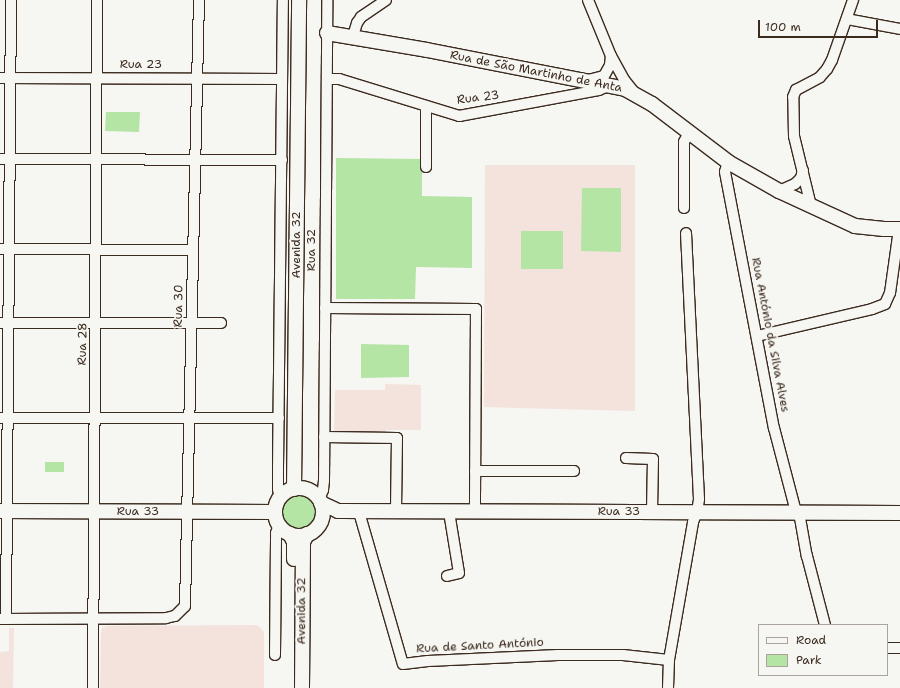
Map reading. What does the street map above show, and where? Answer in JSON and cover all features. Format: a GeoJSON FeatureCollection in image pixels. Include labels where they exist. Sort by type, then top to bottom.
{"type":"FeatureCollection","features":[{"type":"Feature","properties":{"kind":"street"},"geometry":{"type":"LineString","coordinates":[[11,0],[5,78],[3,619],[94,617]]}},
{"type":"Feature","properties":{"kind":"street","name":"Rua 28"},"geometry":{"type":"LineString","coordinates":[[93,688],[98,0]]}},
{"type":"Feature","properties":{"kind":"street","name":"Rua 30"},"geometry":{"type":"LineString","coordinates":[[94,617],[166,618],[175,616],[181,612],[186,600],[199,0]]}},
{"type":"Feature","properties":{"kind":"street"},"geometry":{"type":"LineString","coordinates":[[283,0],[278,489],[280,498],[275,512],[285,530],[296,536],[313,531],[321,522],[338,511]]}},
{"type":"Feature","properties":{"kind":"street","name":"Avenida 32"},"geometry":{"type":"LineString","coordinates":[[298,489],[299,0]]}},
{"type":"Feature","properties":{"kind":"street","name":"Avenida 32"},"geometry":{"type":"LineString","coordinates":[[298,489],[307,0]]}},
{"type":"Feature","properties":{"kind":"street","name":"Rua 32"},"geometry":{"type":"LineString","coordinates":[[320,501],[323,490],[324,437],[327,0]]}},
{"type":"Feature","properties":{"kind":"street"},"geometry":{"type":"LineString","coordinates":[[353,36],[357,23],[361,17],[386,0]]}},
{"type":"Feature","properties":{"kind":"street"},"geometry":{"type":"LineString","coordinates":[[588,0],[611,56],[624,81],[634,92]]}},
{"type":"Feature","properties":{"kind":"street"},"geometry":{"type":"LineString","coordinates":[[811,206],[794,136],[793,97],[796,90],[820,77],[827,69],[853,0]]}},
{"type":"Feature","properties":{"kind":"street"},"geometry":{"type":"LineString","coordinates":[[847,19],[900,29]]}},
{"type":"Feature","properties":{"kind":"street","name":"Rua de São Martinho de Anta"},"geometry":{"type":"LineString","coordinates":[[327,33],[353,36],[585,80],[634,92],[728,162],[779,191],[794,191],[811,206],[855,226],[878,229],[900,229]]}},
{"type":"Feature","properties":{"kind":"street"},"geometry":{"type":"LineString","coordinates":[[585,80],[604,76],[610,66],[611,56]]}},
{"type":"Feature","properties":{"kind":"street","name":"Rua 23"},"geometry":{"type":"LineString","coordinates":[[5,78],[282,79]]}},
{"type":"Feature","properties":{"kind":"street","name":"Rua 23"},"geometry":{"type":"LineString","coordinates":[[327,79],[339,79],[457,115],[599,90],[610,85]]}},
{"type":"Feature","properties":{"kind":"street"},"geometry":{"type":"LineString","coordinates":[[426,106],[426,167]]}},
{"type":"Feature","properties":{"kind":"street"},"geometry":{"type":"LineString","coordinates":[[684,208],[684,142],[689,132]]}},
{"type":"Feature","properties":{"kind":"street"},"geometry":{"type":"LineString","coordinates":[[5,159],[282,160]]}},
{"type":"Feature","properties":{"kind":"street","name":"Rua António da Silva Alves"},"geometry":{"type":"LineString","coordinates":[[728,162],[725,172],[774,428],[796,512],[800,518],[807,556],[825,624]]}},
{"type":"Feature","properties":{"kind":"street"},"geometry":{"type":"LineString","coordinates":[[794,191],[801,178],[803,170]]}},
{"type":"Feature","properties":{"kind":"street"},"geometry":{"type":"LineString","coordinates":[[757,336],[872,309],[885,304],[890,293],[900,229]]}},
{"type":"Feature","properties":{"kind":"street"},"geometry":{"type":"LineString","coordinates":[[668,688],[668,660],[693,522],[697,512],[699,491],[686,233]]}},
{"type":"Feature","properties":{"kind":"street"},"geometry":{"type":"LineString","coordinates":[[4,249],[193,250]]}},
{"type":"Feature","properties":{"kind":"street"},"geometry":{"type":"LineString","coordinates":[[325,308],[476,309],[476,512]]}},
{"type":"Feature","properties":{"kind":"street"},"geometry":{"type":"LineString","coordinates":[[4,324],[96,322],[221,323]]}},
{"type":"Feature","properties":{"kind":"street"},"geometry":{"type":"LineString","coordinates":[[4,418],[279,418]]}},
{"type":"Feature","properties":{"kind":"street"},"geometry":{"type":"LineString","coordinates":[[324,437],[397,438],[396,512]]}},
{"type":"Feature","properties":{"kind":"street"},"geometry":{"type":"LineString","coordinates":[[626,458],[653,460],[652,512]]}},
{"type":"Feature","properties":{"kind":"street"},"geometry":{"type":"LineString","coordinates":[[476,471],[574,471]]}},
{"type":"Feature","properties":{"kind":"street"},"geometry":{"type":"LineString","coordinates":[[280,498],[298,489],[309,491],[320,501],[323,509],[321,522]]}},
{"type":"Feature","properties":{"kind":"street","name":"Rua 33"},"geometry":{"type":"LineString","coordinates":[[320,501],[338,511],[359,512],[900,513]]}},
{"type":"Feature","properties":{"kind":"street","name":"Rua 33"},"geometry":{"type":"LineString","coordinates":[[3,511],[275,512]]}},
{"type":"Feature","properties":{"kind":"street","name":"Rua de Santo António"},"geometry":{"type":"LineString","coordinates":[[359,512],[403,664],[428,660],[558,655],[623,655],[668,660]]}},
{"type":"Feature","properties":{"kind":"street"},"geometry":{"type":"LineString","coordinates":[[446,576],[459,573],[449,512]]}},
{"type":"Feature","properties":{"kind":"street"},"geometry":{"type":"LineString","coordinates":[[275,655],[276,533],[285,530]]}},
{"type":"Feature","properties":{"kind":"street","name":"Avenida 32"},"geometry":{"type":"LineString","coordinates":[[285,530],[294,542],[293,688]]}},
{"type":"Feature","properties":{"kind":"street","name":"Avenida 32"},"geometry":{"type":"LineString","coordinates":[[302,688],[303,542],[307,534]]}},
{"type":"Feature","properties":{"kind":"street"},"geometry":{"type":"LineString","coordinates":[[888,648],[900,648]]}},
{"type":"Feature","properties":{"kind":"shaded area"},"geometry":{"type":"Polygon","coordinates":[[[485,165],[635,165],[635,411],[484,407],[485,165]]]}},
{"type":"Feature","properties":{"kind":"shaded area"},"geometry":{"type":"Polygon","coordinates":[[[385,384],[421,385],[421,430],[386,430],[386,433],[334,433],[335,390],[385,390],[385,384]]]}},
{"type":"Feature","properties":{"kind":"shaded area"},"geometry":{"type":"Polygon","coordinates":[[[255,625],[260,627],[264,632],[264,688],[100,688],[102,628],[107,626],[255,625]]]}},
{"type":"Feature","properties":{"kind":"shaded area"},"geometry":{"type":"Polygon","coordinates":[[[9,628],[14,628],[13,688],[0,688],[0,652],[9,651],[9,628]]]}},
{"type":"Feature","properties":{"kind":"green space"},"geometry":{"type":"Polygon","coordinates":[[[106,112],[140,112],[139,132],[105,131],[106,112]]]}},
{"type":"Feature","properties":{"kind":"green space"},"geometry":{"type":"Polygon","coordinates":[[[336,158],[422,159],[422,196],[472,197],[472,268],[416,267],[415,299],[336,299],[336,158]]]}},
{"type":"Feature","properties":{"kind":"green space"},"geometry":{"type":"Polygon","coordinates":[[[582,188],[621,188],[621,252],[581,251],[582,188]]]}},
{"type":"Feature","properties":{"kind":"green space"},"geometry":{"type":"Polygon","coordinates":[[[521,231],[563,231],[563,269],[521,269],[521,231]]]}},
{"type":"Feature","properties":{"kind":"green space"},"geometry":{"type":"Polygon","coordinates":[[[361,344],[409,345],[409,377],[361,378],[361,344]]]}},
{"type":"Feature","properties":{"kind":"green space"},"geometry":{"type":"Polygon","coordinates":[[[45,462],[64,462],[64,472],[45,472],[45,462]]]}},
{"type":"Feature","properties":{"kind":"green space"},"geometry":{"type":"Polygon","coordinates":[[[298,494],[311,499],[316,512],[311,525],[298,530],[285,525],[280,512],[285,499],[298,494]]]}}]}
